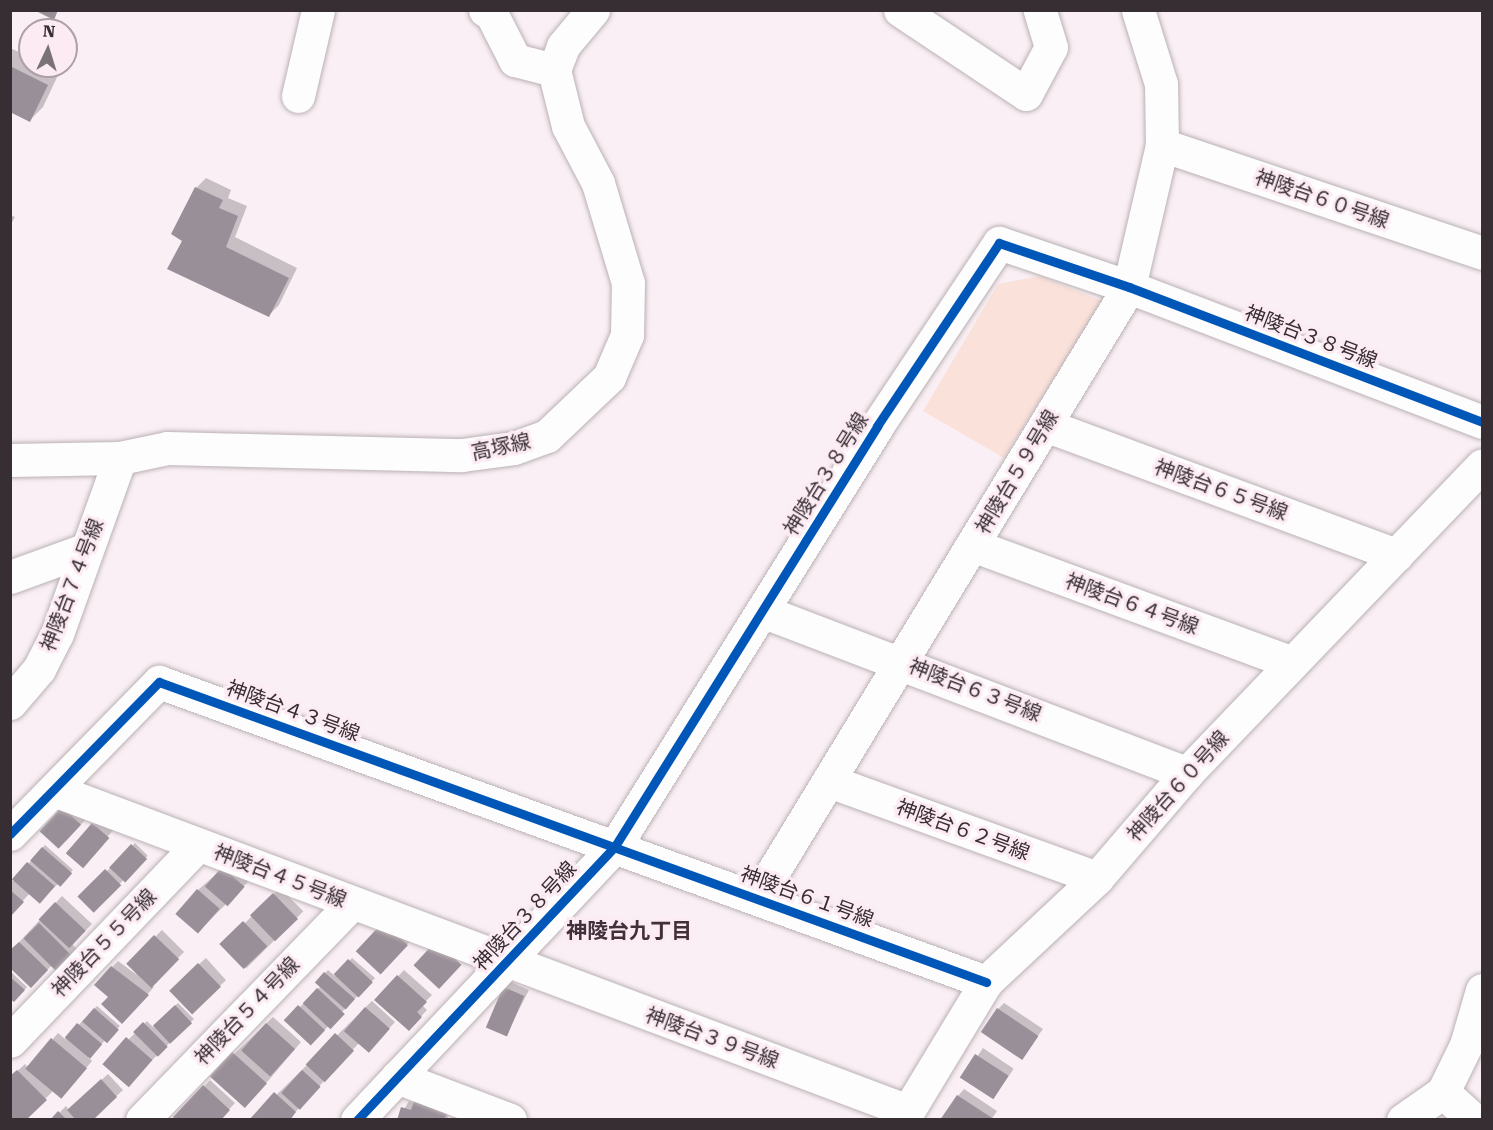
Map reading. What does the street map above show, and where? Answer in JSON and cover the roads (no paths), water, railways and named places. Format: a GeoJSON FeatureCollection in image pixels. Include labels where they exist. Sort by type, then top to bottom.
{"type":"FeatureCollection","features":[{"type":"Feature","properties":{"kind":"street"},"geometry":{"type":"LineString","coordinates":[[298,96],[318,10]]}},
{"type":"Feature","properties":{"kind":"street"},"geometry":{"type":"LineString","coordinates":[[485,10],[491,13],[515,60],[554,70],[563,46],[592,10]]}},
{"type":"Feature","properties":{"kind":"street"},"geometry":{"type":"LineString","coordinates":[[900,10],[1026,94],[1051,47],[1040,10]]}},
{"type":"Feature","properties":{"kind":"street","name":"神陵台５９号線"},"geometry":{"type":"LineString","coordinates":[[757,898],[1130,287],[1162,145],[1161,84],[1139,11]]}},
{"type":"Feature","properties":{"kind":"street","name":"高塚線"},"geometry":{"type":"LineString","coordinates":[[10,460],[120,458],[167,448],[462,455],[514,448],[547,436],[609,377],[627,335],[628,283],[598,183],[568,126],[554,70]]}},
{"type":"Feature","properties":{"kind":"street","name":"神陵台６０号線"},"geometry":{"type":"LineString","coordinates":[[1162,145],[1482,253]]}},
{"type":"Feature","properties":{"kind":"street","name":"神陵台３８号線"},"geometry":{"type":"LineString","coordinates":[[357,1119],[615,846],[877,426],[999,243],[1130,287],[1482,422]]}},
{"type":"Feature","properties":{"kind":"street","name":"神陵台６５号線"},"geometry":{"type":"LineString","coordinates":[[1045,425],[1397,555]]}},
{"type":"Feature","properties":{"kind":"street","name":"神陵台７４号線"},"geometry":{"type":"LineString","coordinates":[[10,703],[39,669],[57,634],[120,458]]}},
{"type":"Feature","properties":{"kind":"street","name":"神陵台６０号線"},"geometry":{"type":"LineString","coordinates":[[906,1115],[986,982],[1097,878],[1187,773],[1477,471]]}},
{"type":"Feature","properties":{"kind":"street","name":"神陵台６４号線"},"geometry":{"type":"LineString","coordinates":[[972,545],[1292,663]]}},
{"type":"Feature","properties":{"kind":"street"},"geometry":{"type":"LineString","coordinates":[[10,577],[87,549]]}},
{"type":"Feature","properties":{"kind":"street","name":"神陵台６３号線"},"geometry":{"type":"LineString","coordinates":[[762,611],[902,661],[1187,773]]}},
{"type":"Feature","properties":{"kind":"street","name":"神陵台４３号線"},"geometry":{"type":"LineString","coordinates":[[10,834],[159,682],[615,846]]}},
{"type":"Feature","properties":{"kind":"street","name":"神陵台６２号線"},"geometry":{"type":"LineString","coordinates":[[829,781],[1097,878]]}},
{"type":"Feature","properties":{"kind":"street","name":"神陵台４５号線"},"geometry":{"type":"LineString","coordinates":[[54,790],[507,961]]}},
{"type":"Feature","properties":{"kind":"street","name":"神陵台５５号線"},"geometry":{"type":"LineString","coordinates":[[10,1041],[198,845]]}},
{"type":"Feature","properties":{"kind":"street","name":"神陵台６１号線"},"geometry":{"type":"LineString","coordinates":[[615,846],[986,982]]}},
{"type":"Feature","properties":{"kind":"street","name":"神陵台５４号線"},"geometry":{"type":"LineString","coordinates":[[142,1119],[352,903]]}},
{"type":"Feature","properties":{"kind":"street","name":"神陵台３９号線"},"geometry":{"type":"LineString","coordinates":[[507,961],[906,1115]]}},
{"type":"Feature","properties":{"kind":"street"},"geometry":{"type":"LineString","coordinates":[[1403,1119],[1443,1092],[1466,1045],[1482,990]]}},
{"type":"Feature","properties":{"kind":"street"},"geometry":{"type":"LineString","coordinates":[[397,1077],[510,1119]]}},
{"type":"Feature","properties":{"kind":"street"},"geometry":{"type":"LineString","coordinates":[[1443,1092],[1474,1119]]}},
{"type":"Feature","properties":{"kind":"district","name":"神陵台九丁目"},"geometry":{"type":"Point","coordinates":[629,931]}}]}
